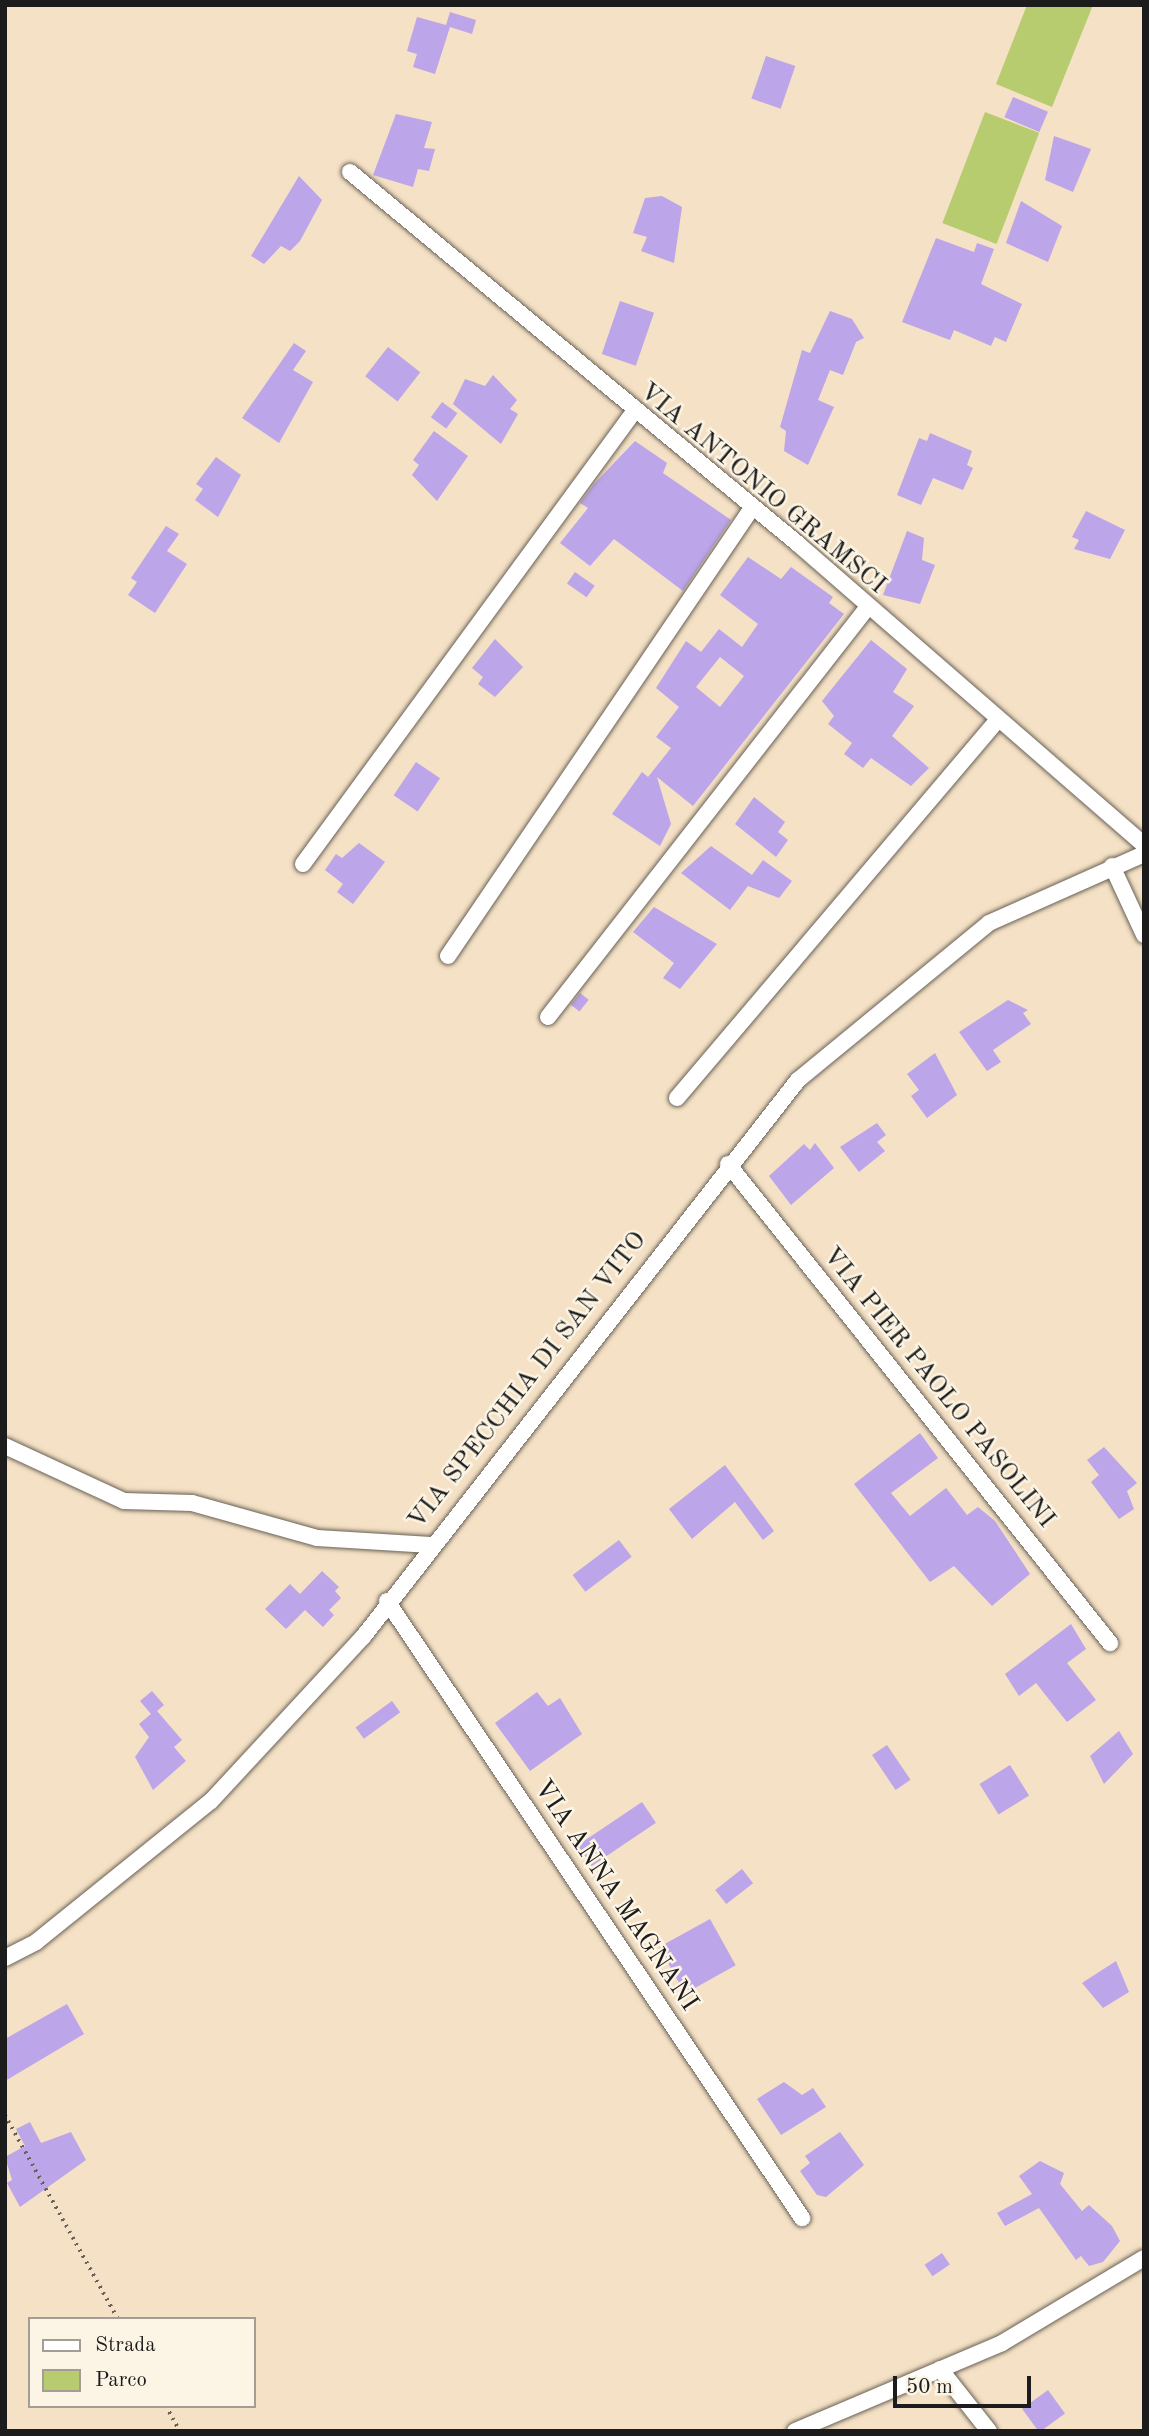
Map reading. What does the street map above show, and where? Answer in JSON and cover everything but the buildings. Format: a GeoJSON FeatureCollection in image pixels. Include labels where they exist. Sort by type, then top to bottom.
{"type":"FeatureCollection","features":[{"type":"Feature","properties":{"kind":"street","name":"VIA ANTONIO GRAMSCI"},"geometry":{"type":"LineString","coordinates":[[350,172],[1144,845]]}},
{"type":"Feature","properties":{"kind":"street"},"geometry":{"type":"LineString","coordinates":[[303,864],[633,413]]}},
{"type":"Feature","properties":{"kind":"street"},"geometry":{"type":"LineString","coordinates":[[448,956],[750,511]]}},
{"type":"Feature","properties":{"kind":"street"},"geometry":{"type":"LineString","coordinates":[[548,1017],[867,608]]}},
{"type":"Feature","properties":{"kind":"street"},"geometry":{"type":"LineString","coordinates":[[677,1098],[998,720]]}},
{"type":"Feature","properties":{"kind":"street","name":"VIA SPECCHIA DI SAN VITO"},"geometry":{"type":"LineString","coordinates":[[5,1958],[36,1941],[211,1801],[363,1637],[430,1545],[728,1164],[798,1080],[989,923],[1144,854]]}},
{"type":"Feature","properties":{"kind":"street"},"geometry":{"type":"LineString","coordinates":[[1112,866],[1144,935]]}},
{"type":"Feature","properties":{"kind":"street","name":"VIA PIER PAOLO PASOLINI"},"geometry":{"type":"LineString","coordinates":[[728,1164],[1110,1643]]}},
{"type":"Feature","properties":{"kind":"street"},"geometry":{"type":"LineString","coordinates":[[5,1446],[124,1501],[192,1503],[317,1538],[430,1545]]}},
{"type":"Feature","properties":{"kind":"street","name":"VIA ANNA MAGNANI"},"geometry":{"type":"LineString","coordinates":[[387,1601],[802,2218]]}},
{"type":"Feature","properties":{"kind":"street"},"geometry":{"type":"LineString","coordinates":[[795,2431],[940,2369],[1075,2304],[1144,2258]]}},
{"type":"Feature","properties":{"kind":"street"},"geometry":{"type":"LineString","coordinates":[[940,2369],[989,2431]]}},
{"type":"Feature","properties":{"kind":"path"},"geometry":{"type":"LineString","coordinates":[[5,2115],[117,2317]]}},
{"type":"Feature","properties":{"kind":"path"},"geometry":{"type":"LineString","coordinates":[[167,2408],[180,2431]]}},
{"type":"Feature","properties":{"kind":"green space"},"geometry":{"type":"Polygon","coordinates":[[[1027,5],[1093,5],[1052,107],[996,84],[1027,5]]]}},
{"type":"Feature","properties":{"kind":"green space"},"geometry":{"type":"Polygon","coordinates":[[[985,112],[1039,133],[997,244],[942,223],[985,112]]]}}]}
